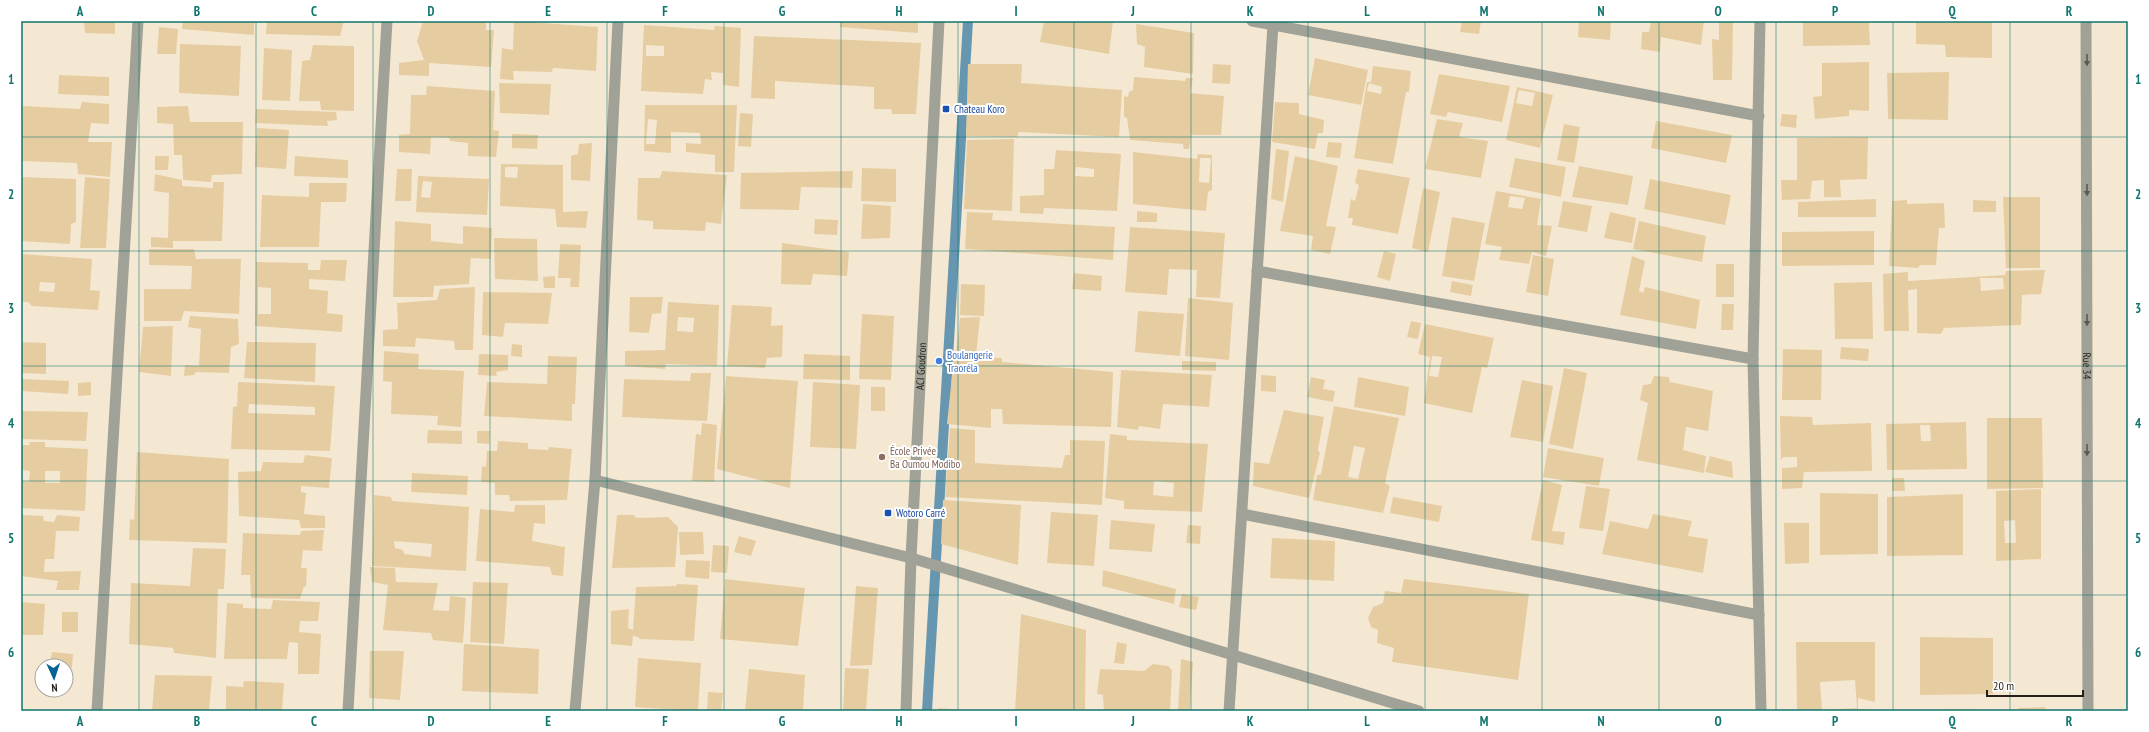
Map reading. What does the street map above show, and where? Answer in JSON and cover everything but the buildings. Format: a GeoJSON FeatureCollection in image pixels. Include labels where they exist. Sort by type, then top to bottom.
{"type":"FeatureCollection","features":[{"type":"Feature","properties":{"kind":"street"},"geometry":{"type":"LineString","coordinates":[[97,711],[138,21]]}},
{"type":"Feature","properties":{"kind":"street"},"geometry":{"type":"LineString","coordinates":[[348,711],[388,21]]}},
{"type":"Feature","properties":{"kind":"street"},"geometry":{"type":"LineString","coordinates":[[575,711],[595,480],[618,21]]}},
{"type":"Feature","properties":{"kind":"street","name":"ACI Goudron"},"geometry":{"type":"LineString","coordinates":[[906,711],[911,558],[939,21]]}},
{"type":"Feature","properties":{"kind":"street"},"geometry":{"type":"LineString","coordinates":[[1252,21],[1759,116]]}},
{"type":"Feature","properties":{"kind":"street"},"geometry":{"type":"LineString","coordinates":[[1760,21],[1753,359],[1761,711]]}},
{"type":"Feature","properties":{"kind":"street","name":"Rue 34"},"geometry":{"type":"LineString","coordinates":[[2086,21],[2088,711]]}},
{"type":"Feature","properties":{"kind":"street"},"geometry":{"type":"LineString","coordinates":[[1229,711],[1273,25]]}},
{"type":"Feature","properties":{"kind":"street"},"geometry":{"type":"LineString","coordinates":[[1257,271],[1753,359]]}},
{"type":"Feature","properties":{"kind":"street"},"geometry":{"type":"LineString","coordinates":[[595,480],[911,558],[1419,711]]}},
{"type":"Feature","properties":{"kind":"street"},"geometry":{"type":"LineString","coordinates":[[1242,514],[1759,615]]}},
{"type":"Feature","properties":{"kind":"waterway"},"geometry":{"type":"LineString","coordinates":[[927,711],[968,21]]}},
{"type":"Feature","properties":{"kind":"place","name":"Chateau Koro"},"geometry":{"type":"Point","coordinates":[946,109]}},
{"type":"Feature","properties":{"kind":"place","name":"Boulangerie Traoréla"},"geometry":{"type":"Point","coordinates":[939,361]}},
{"type":"Feature","properties":{"kind":"place","name":"École Privée Ba Oumou Modibo"},"geometry":{"type":"Point","coordinates":[882,457]}},
{"type":"Feature","properties":{"kind":"place","name":"Wotoro Carré"},"geometry":{"type":"Point","coordinates":[888,513]}}]}
